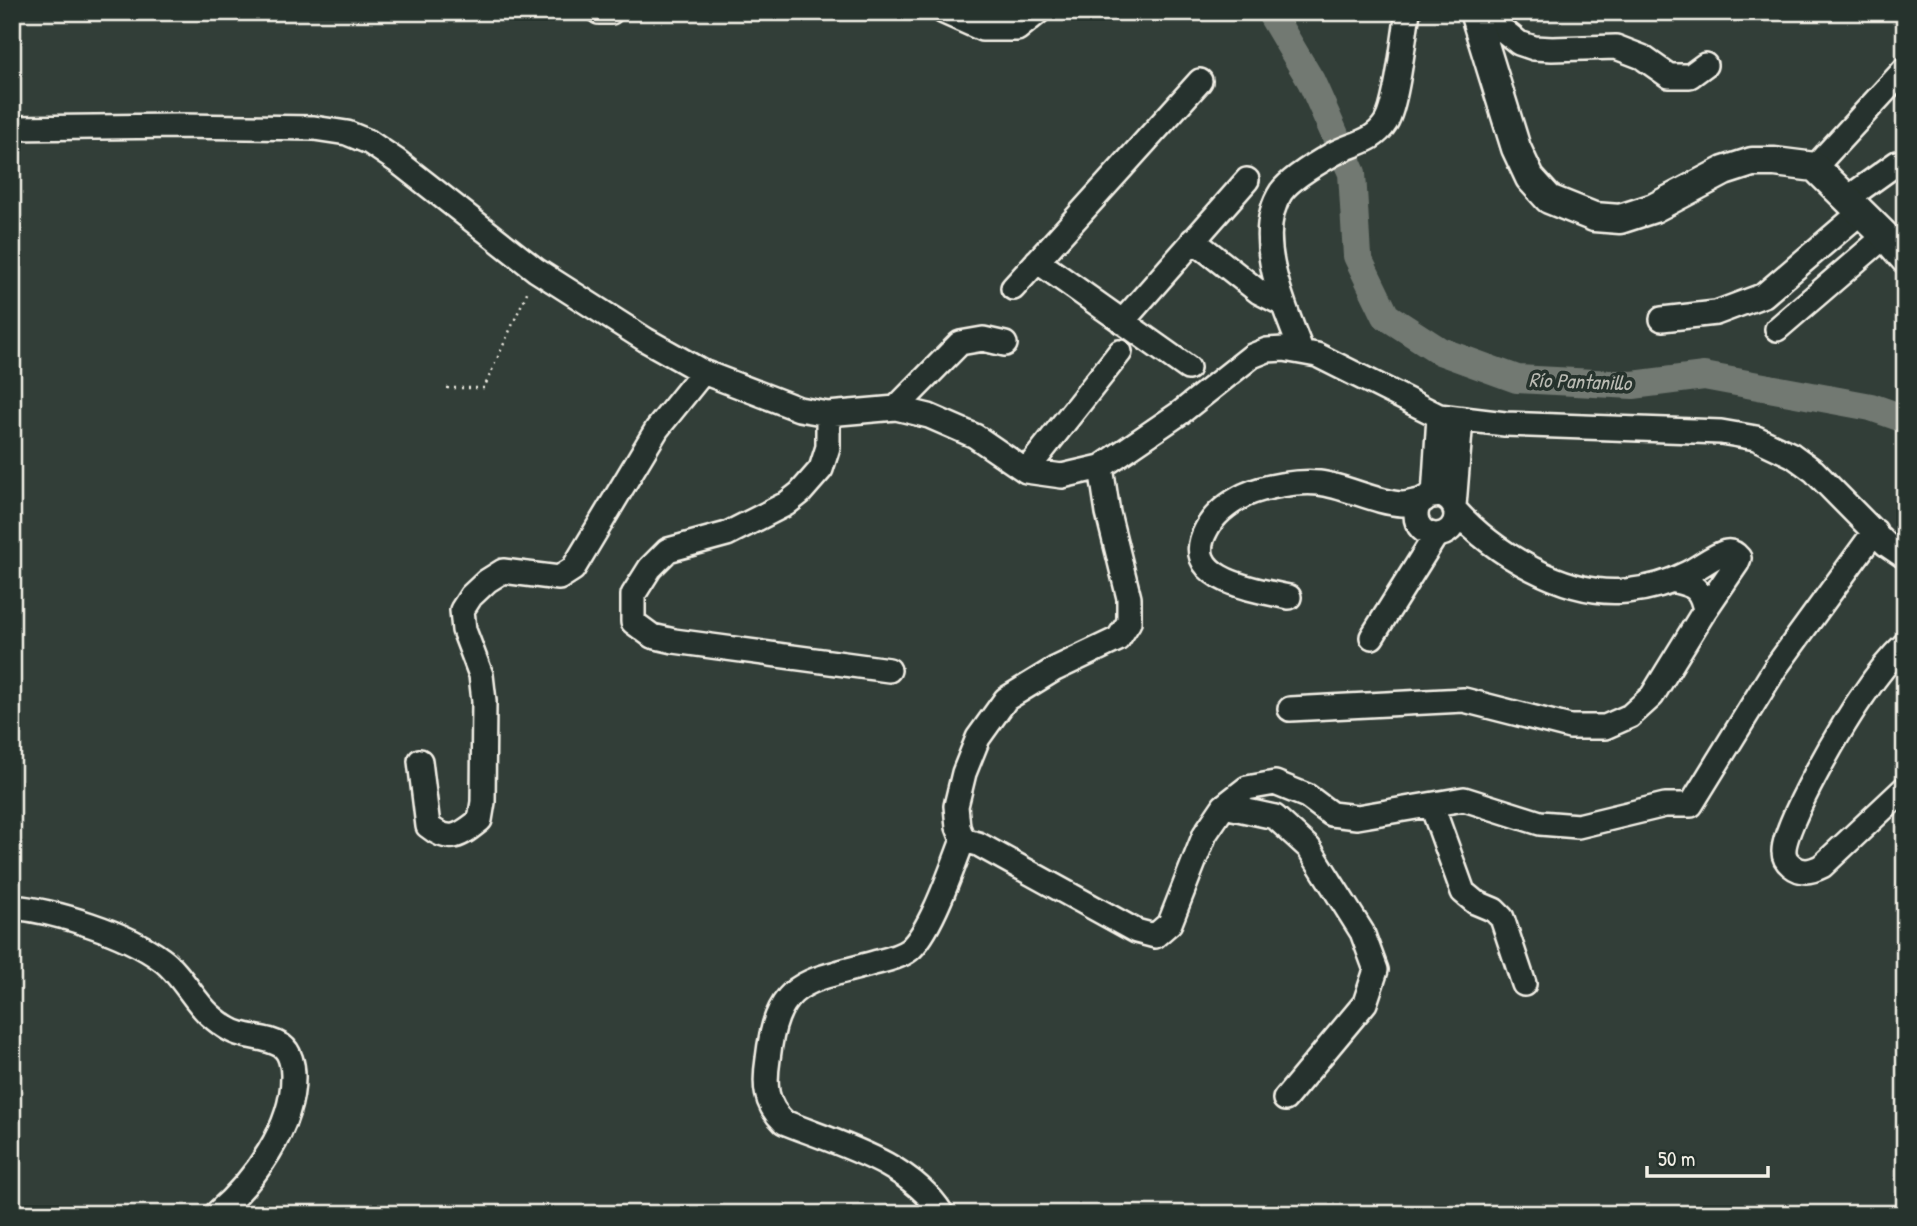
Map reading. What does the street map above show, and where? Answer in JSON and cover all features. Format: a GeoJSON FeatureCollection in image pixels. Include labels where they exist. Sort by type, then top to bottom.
{"type":"FeatureCollection","features":[{"type":"Feature","properties":{"kind":"main road"},"geometry":{"type":"LineString","coordinates":[[1474,12],[1516,148],[1530,178],[1549,199],[1594,217],[1620,219],[1654,208],[1724,171],[1752,162],[1815,167],[1895,239],[1905,259]]}},
{"type":"Feature","properties":{"kind":"street"},"geometry":{"type":"LineString","coordinates":[[599,12],[611,12]]}},
{"type":"Feature","properties":{"kind":"street"},"geometry":{"type":"LineString","coordinates":[[944,12],[982,29],[1017,29],[1038,12]]}},
{"type":"Feature","properties":{"kind":"street"},"geometry":{"type":"LineString","coordinates":[[1301,350],[1283,304],[1270,252],[1270,219],[1282,191],[1310,167],[1336,152],[1367,141],[1376,135],[1388,119],[1408,12]]}},
{"type":"Feature","properties":{"kind":"street"},"geometry":{"type":"LineString","coordinates":[[1498,17],[1519,43],[1534,48],[1616,47],[1642,57],[1669,76],[1690,76],[1705,65]]}},
{"type":"Feature","properties":{"kind":"street"},"geometry":{"type":"LineString","coordinates":[[1815,167],[1905,69]]}},
{"type":"Feature","properties":{"kind":"street"},"geometry":{"type":"LineString","coordinates":[[1013,288],[1200,81]]}},
{"type":"Feature","properties":{"kind":"street"},"geometry":{"type":"LineString","coordinates":[[12,128],[314,128],[347,133],[369,142],[397,161],[536,270],[646,340],[703,372],[799,409],[828,414],[896,408],[929,416],[975,436],[1026,471],[1062,476],[1101,467],[1180,413],[1252,356],[1267,350],[1301,350],[1450,418],[1505,424],[1721,432],[1756,438],[1784,450],[1814,471],[1886,544],[1905,557]]}},
{"type":"Feature","properties":{"kind":"street"},"geometry":{"type":"LineString","coordinates":[[1662,319],[1716,313],[1764,295],[1897,163],[1905,162]]}},
{"type":"Feature","properties":{"kind":"street"},"geometry":{"type":"LineString","coordinates":[[1122,322],[1247,180]]}},
{"type":"Feature","properties":{"kind":"street"},"geometry":{"type":"LineString","coordinates":[[1777,329],[1895,239]]}},
{"type":"Feature","properties":{"kind":"street"},"geometry":{"type":"LineString","coordinates":[[1193,240],[1259,292],[1283,304]]}},
{"type":"Feature","properties":{"kind":"street"},"geometry":{"type":"LineString","coordinates":[[1037,261],[1188,368]]}},
{"type":"Feature","properties":{"kind":"street"},"geometry":{"type":"LineString","coordinates":[[896,408],[960,343],[983,339],[1005,344]]}},
{"type":"Feature","properties":{"kind":"street"},"geometry":{"type":"LineString","coordinates":[[1026,471],[1120,352]]}},
{"type":"Feature","properties":{"kind":"street"},"geometry":{"type":"LineString","coordinates":[[420,761],[428,826],[440,835],[448,837],[463,833],[480,820],[483,802],[484,701],[481,675],[464,630],[462,610],[471,596],[503,571],[558,578],[573,569],[657,429],[703,372]]}},
{"type":"Feature","properties":{"kind":"street"},"geometry":{"type":"LineString","coordinates":[[828,414],[828,447],[821,469],[800,493],[786,504],[727,534],[668,550],[650,568],[633,595],[633,622],[652,636],[674,641],[889,670]]}},
{"type":"Feature","properties":{"kind":"street"},"geometry":{"type":"LineString","coordinates":[[1430,535],[1416,515],[1434,503],[1450,418]]}},
{"type":"Feature","properties":{"kind":"street"},"geometry":{"type":"LineString","coordinates":[[942,1214],[931,1197],[898,1171],[784,1122],[774,1113],[767,1099],[766,1071],[771,1032],[784,1002],[804,982],[889,959],[907,951],[922,937],[963,840],[958,827],[956,806],[964,773],[978,738],[1006,699],[1055,669],[1118,639],[1129,622],[1129,598],[1108,513],[1101,467]]}},
{"type":"Feature","properties":{"kind":"street"},"geometry":{"type":"LineString","coordinates":[[1289,597],[1236,585],[1209,571],[1201,556],[1201,540],[1211,521],[1223,510],[1247,495],[1278,486],[1319,483],[1434,503],[1522,563],[1569,586],[1607,592],[1646,587],[1672,580],[1730,551],[1736,553],[1739,558],[1652,696],[1630,716],[1605,727],[1570,727],[1464,700],[1290,709]]}},
{"type":"Feature","properties":{"kind":"street"},"geometry":{"type":"LineString","coordinates":[[1372,637],[1430,535],[1454,524],[1434,503]]}},
{"type":"Feature","properties":{"kind":"street"},"geometry":{"type":"LineString","coordinates":[[1430,535],[1473,530]]}},
{"type":"Feature","properties":{"kind":"street"},"geometry":{"type":"LineString","coordinates":[[963,840],[978,844],[1136,932],[1154,936],[1170,923],[1205,834],[1224,806],[1247,788],[1275,783],[1307,796],[1331,814],[1357,817],[1464,799],[1540,822],[1578,826],[1665,805],[1691,805],[1776,667],[1875,531]]}},
{"type":"Feature","properties":{"kind":"street"},"geometry":{"type":"LineString","coordinates":[[1672,580],[1698,589],[1705,610]]}},
{"type":"Feature","properties":{"kind":"street"},"geometry":{"type":"LineString","coordinates":[[1905,644],[1862,696],[1821,765],[1785,839],[1783,855],[1790,865],[1807,871],[1822,866],[1905,788]]}},
{"type":"Feature","properties":{"kind":"street"},"geometry":{"type":"LineString","coordinates":[[1224,806],[1275,817],[1309,848],[1362,932],[1376,970],[1365,1003],[1285,1099]]}},
{"type":"Feature","properties":{"kind":"street"},"geometry":{"type":"LineString","coordinates":[[1432,806],[1463,892],[1503,918],[1524,984]]}},
{"type":"Feature","properties":{"kind":"street"},"geometry":{"type":"LineString","coordinates":[[12,907],[29,909],[114,933],[162,960],[210,1015],[238,1034],[264,1039],[284,1047],[293,1063],[293,1093],[280,1134],[235,1197],[216,1214]]}},
{"type":"Feature","properties":{"kind":"path"},"geometry":{"type":"LineString","coordinates":[[447,388],[484,388],[536,270]]}},
{"type":"Feature","properties":{"kind":"waterway","name":"Río Pantanillo"},"geometry":{"type":"LineString","coordinates":[[1270,12],[1311,81],[1352,173],[1357,256],[1386,316],[1440,351],[1517,379],[1633,385],[1704,376],[1871,407],[1905,419]]}}]}
